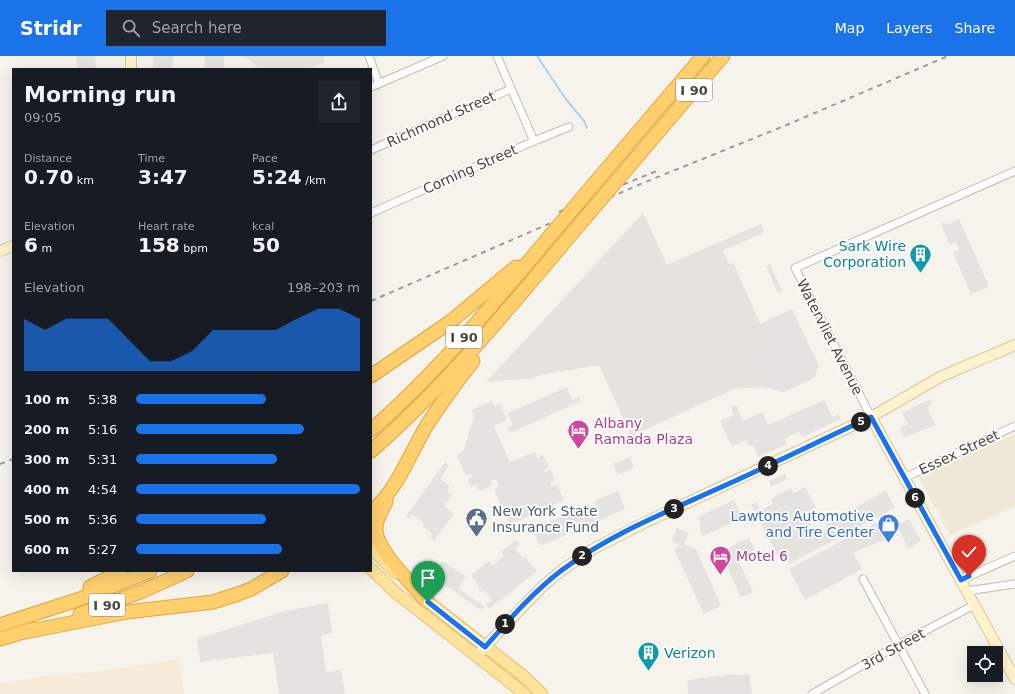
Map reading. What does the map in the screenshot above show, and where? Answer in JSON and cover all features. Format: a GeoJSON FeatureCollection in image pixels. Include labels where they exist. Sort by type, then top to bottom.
{"type":"FeatureCollection","features":[{"type":"Feature","properties":{"kind":"highway","name":"I 90"},"geometry":{"type":"LineString","coordinates":[[372,429],[416,389],[454,349],[703,56]]}},
{"type":"Feature","properties":{"kind":"highway","name":"I 90"},"geometry":{"type":"LineString","coordinates":[[372,450],[412,414],[448,378],[723,56]]}},
{"type":"Feature","properties":{"kind":"highway"},"geometry":{"type":"LineString","coordinates":[[372,375],[450,322],[550,236]]}},
{"type":"Feature","properties":{"kind":"highway"},"geometry":{"type":"LineString","coordinates":[[428,602],[381,546],[376,532],[378,519],[419,439],[434,414],[546,264]]}},
{"type":"Feature","properties":{"kind":"highway"},"geometry":{"type":"LineString","coordinates":[[372,511],[384,500],[401,473]]}},
{"type":"Feature","properties":{"kind":"highway"},"geometry":{"type":"LineString","coordinates":[[0,623],[90,587],[119,572]]}},
{"type":"Feature","properties":{"kind":"highway","name":"I 90"},"geometry":{"type":"LineString","coordinates":[[0,623],[80,599],[148,572]]}},
{"type":"Feature","properties":{"kind":"highway","name":"I 90"},"geometry":{"type":"LineString","coordinates":[[0,639],[115,602],[185,572]]}},
{"type":"Feature","properties":{"kind":"highway"},"geometry":{"type":"LineString","coordinates":[[25,632],[127,612],[213,602],[251,589],[280,572]]}},
{"type":"Feature","properties":{"kind":"main road"},"geometry":{"type":"LineString","coordinates":[[372,549],[381,560],[428,602],[521,674],[542,694]]}},
{"type":"Feature","properties":{"kind":"main road"},"geometry":{"type":"LineString","coordinates":[[372,570],[395,592],[525,694]]}},
{"type":"Feature","properties":{"kind":"street"},"geometry":{"type":"LineString","coordinates":[[131,56],[131,68]]}},
{"type":"Feature","properties":{"kind":"street"},"geometry":{"type":"LineString","coordinates":[[369,56],[379,84]]}},
{"type":"Feature","properties":{"kind":"street"},"geometry":{"type":"LineString","coordinates":[[372,87],[443,56]]}},
{"type":"Feature","properties":{"kind":"street"},"geometry":{"type":"LineString","coordinates":[[497,56],[534,141]]}},
{"type":"Feature","properties":{"kind":"street","name":"Richmond Street"},"geometry":{"type":"LineString","coordinates":[[372,150],[511,89]]}},
{"type":"Feature","properties":{"kind":"street","name":"Corning Street"},"geometry":{"type":"LineString","coordinates":[[372,212],[569,127]]}},
{"type":"Feature","properties":{"kind":"street","name":"Watervliet Avenue"},"geometry":{"type":"LineString","coordinates":[[1015,172],[795,268],[871,417],[1015,679]]}},
{"type":"Feature","properties":{"kind":"street"},"geometry":{"type":"LineString","coordinates":[[0,251],[12,246]]}},
{"type":"Feature","properties":{"kind":"street"},"geometry":{"type":"LineString","coordinates":[[477,656],[524,604],[562,570],[593,549],[648,521],[871,417],[942,376],[1015,345]]}},
{"type":"Feature","properties":{"kind":"street","name":"Essex Street"},"geometry":{"type":"LineString","coordinates":[[904,478],[1015,426]]}},
{"type":"Feature","properties":{"kind":"street"},"geometry":{"type":"LineString","coordinates":[[961,580],[1015,556]]}},
{"type":"Feature","properties":{"kind":"street"},"geometry":{"type":"LineString","coordinates":[[863,579],[925,694]]}},
{"type":"Feature","properties":{"kind":"street"},"geometry":{"type":"LineString","coordinates":[[967,591],[1015,584]]}},
{"type":"Feature","properties":{"kind":"street","name":"3rd Street"},"geometry":{"type":"LineString","coordinates":[[812,694],[898,645],[974,605]]}},
{"type":"Feature","properties":{"kind":"shaded area"},"geometry":{"type":"Polygon","coordinates":[[[76,56],[95,56],[96,68],[78,68],[76,56]]]}},
{"type":"Feature","properties":{"kind":"shaded area"},"geometry":{"type":"Polygon","coordinates":[[[153,56],[173,56],[173,68],[153,68],[153,56]]]}},
{"type":"Feature","properties":{"kind":"shaded area"},"geometry":{"type":"Polygon","coordinates":[[[205,56],[224,56],[224,68],[205,68],[205,56]]]}},
{"type":"Feature","properties":{"kind":"shaded area"},"geometry":{"type":"Polygon","coordinates":[[[243,56],[323,56],[326,62],[311,68],[257,68],[253,62],[243,56]]]}},
{"type":"Feature","properties":{"kind":"shaded area"},"geometry":{"type":"Polygon","coordinates":[[[643,213],[667,265],[719,242],[729,264],[733,262],[771,349],[750,359],[763,387],[734,389],[631,436],[599,365],[535,376],[535,378],[486,382],[643,213]]]}},
{"type":"Feature","properties":{"kind":"shaded area"},"geometry":{"type":"Polygon","coordinates":[[[959,219],[989,287],[971,294],[953,252],[959,250],[956,242],[950,245],[941,224],[946,222],[947,225],[959,219]]]}},
{"type":"Feature","properties":{"kind":"shaded area"},"geometry":{"type":"Polygon","coordinates":[[[761,224],[764,232],[723,251],[719,242],[761,224]]]}},
{"type":"Feature","properties":{"kind":"shaded area"},"geometry":{"type":"Polygon","coordinates":[[[770,264],[782,291],[778,293],[766,266],[770,264]]]}},
{"type":"Feature","properties":{"kind":"shaded area"},"geometry":{"type":"Polygon","coordinates":[[[792,309],[819,366],[814,378],[784,392],[763,387],[750,358],[771,349],[760,324],[792,309]]]}},
{"type":"Feature","properties":{"kind":"shaded area"},"geometry":{"type":"Polygon","coordinates":[[[567,387],[572,400],[579,397],[581,401],[510,433],[507,428],[513,425],[508,413],[567,387]]]}},
{"type":"Feature","properties":{"kind":"shaded area"},"geometry":{"type":"Polygon","coordinates":[[[930,399],[932,404],[927,407],[935,425],[904,438],[900,428],[908,424],[902,413],[930,399]]]}},
{"type":"Feature","properties":{"kind":"shaded area"},"geometry":{"type":"Polygon","coordinates":[[[824,400],[832,417],[838,414],[841,419],[802,437],[799,432],[785,439],[787,444],[758,457],[753,445],[749,446],[746,440],[732,447],[720,421],[734,415],[731,407],[736,405],[743,421],[762,412],[768,425],[824,400]]]}},
{"type":"Feature","properties":{"kind":"shaded area"},"geometry":{"type":"Polygon","coordinates":[[[492,401],[495,407],[500,404],[507,420],[494,426],[510,462],[535,452],[538,458],[543,455],[549,467],[544,470],[545,472],[550,469],[555,480],[550,482],[552,487],[557,485],[564,500],[509,525],[494,489],[499,486],[496,479],[490,481],[492,486],[479,491],[476,484],[471,487],[467,479],[472,477],[471,474],[466,476],[457,455],[463,452],[474,417],[472,410],[492,401]]]}},
{"type":"Feature","properties":{"kind":"shaded area"},"geometry":{"type":"Polygon","coordinates":[[[1015,434],[1015,506],[951,535],[918,477],[1015,434]]]}},
{"type":"Feature","properties":{"kind":"shaded area"},"geometry":{"type":"Polygon","coordinates":[[[630,457],[634,468],[618,475],[613,464],[630,457]]]}},
{"type":"Feature","properties":{"kind":"shaded area"},"geometry":{"type":"Polygon","coordinates":[[[445,462],[449,466],[440,479],[450,486],[447,491],[452,495],[444,506],[454,514],[434,540],[430,537],[432,533],[422,526],[424,523],[413,515],[410,519],[406,516],[445,462]]]}},
{"type":"Feature","properties":{"kind":"shaded area"},"geometry":{"type":"Polygon","coordinates":[[[785,474],[787,479],[771,487],[769,481],[785,474]]]}},
{"type":"Feature","properties":{"kind":"shaded area"},"geometry":{"type":"Polygon","coordinates":[[[805,487],[816,507],[805,513],[816,535],[828,529],[825,524],[886,491],[895,508],[789,564],[785,557],[780,560],[751,505],[756,502],[761,510],[773,504],[771,499],[791,488],[794,493],[805,487]]]}},
{"type":"Feature","properties":{"kind":"shaded area"},"geometry":{"type":"Polygon","coordinates":[[[618,491],[625,509],[587,526],[584,520],[579,523],[582,528],[574,531],[572,526],[569,527],[571,533],[540,546],[532,529],[589,504],[592,509],[597,507],[594,501],[618,491]]]}},
{"type":"Feature","properties":{"kind":"shaded area"},"geometry":{"type":"Polygon","coordinates":[[[734,500],[742,518],[703,536],[700,531],[700,522],[698,517],[734,500]]]}},
{"type":"Feature","properties":{"kind":"shaded area"},"geometry":{"type":"Polygon","coordinates":[[[888,516],[896,531],[885,535],[886,539],[853,553],[862,569],[805,600],[789,569],[888,516]]]}},
{"type":"Feature","properties":{"kind":"shaded area"},"geometry":{"type":"Polygon","coordinates":[[[909,519],[921,541],[908,548],[897,525],[909,519]]]}},
{"type":"Feature","properties":{"kind":"shaded area"},"geometry":{"type":"Polygon","coordinates":[[[677,528],[689,533],[684,544],[696,549],[721,606],[704,614],[674,549],[679,546],[678,544],[672,542],[677,528]]]}},
{"type":"Feature","properties":{"kind":"shaded area"},"geometry":{"type":"Polygon","coordinates":[[[749,538],[755,550],[743,555],[739,562],[753,592],[741,597],[723,558],[729,555],[726,549],[749,538]]]}},
{"type":"Feature","properties":{"kind":"shaded area"},"geometry":{"type":"Polygon","coordinates":[[[516,540],[520,544],[515,548],[537,571],[489,609],[486,605],[492,600],[484,590],[481,592],[478,587],[479,586],[471,575],[489,561],[493,565],[504,556],[501,551],[516,540]]]}},
{"type":"Feature","properties":{"kind":"shaded area"},"geometry":{"type":"Polygon","coordinates":[[[443,561],[466,577],[458,588],[484,606],[481,610],[430,575],[443,561]]]}},
{"type":"Feature","properties":{"kind":"shaded area"},"geometry":{"type":"Polygon","coordinates":[[[328,603],[332,633],[321,635],[326,672],[341,670],[345,694],[279,694],[273,653],[200,662],[197,639],[285,611],[328,603]]]}},
{"type":"Feature","properties":{"kind":"shaded area"},"geometry":{"type":"Polygon","coordinates":[[[179,659],[184,694],[0,694],[0,684],[49,675],[95,672],[179,659]]]}},
{"type":"Feature","properties":{"kind":"shaded area"},"geometry":{"type":"Polygon","coordinates":[[[735,674],[749,674],[752,694],[688,694],[687,680],[735,674]]]}},
{"type":"Feature","properties":{"kind":"waterway"},"geometry":{"type":"LineString","coordinates":[[537,56],[565,98],[584,121],[587,128]]}},
{"type":"Feature","properties":{"kind":"railway"},"geometry":{"type":"LineString","coordinates":[[372,301],[643,183],[789,124],[948,56]]}},
{"type":"Feature","properties":{"kind":"railway"},"geometry":{"type":"LineString","coordinates":[[559,212],[659,170]]}},
{"type":"Feature","properties":{"kind":"railway"},"geometry":{"type":"LineString","coordinates":[[0,464],[12,459]]}},
{"type":"Feature","properties":{"kind":"place","name":"Sark Wire Corporation"},"geometry":{"type":"Point","coordinates":[921,274]}},
{"type":"Feature","properties":{"kind":"place","name":"Albany Ramada Plaza"},"geometry":{"type":"Point","coordinates":[578,450]}},
{"type":"Feature","properties":{"kind":"place","name":"New York State Insurance Fund"},"geometry":{"type":"Point","coordinates":[476,538]}},
{"type":"Feature","properties":{"kind":"place","name":"Lawtons Automotive and Tire Center"},"geometry":{"type":"Point","coordinates":[889,544]}},
{"type":"Feature","properties":{"kind":"place","name":"Motel 6"},"geometry":{"type":"Point","coordinates":[720,576]}},
{"type":"Feature","properties":{"kind":"place","name":"Verizon"},"geometry":{"type":"Point","coordinates":[648,672]}},
{"type":"Feature","properties":{"kind":"route"},"geometry":{"type":"LineString","coordinates":[[428,602],[485,647],[524,604],[562,570],[593,549],[648,521],[871,417],[961,580],[969,576]]}}]}
